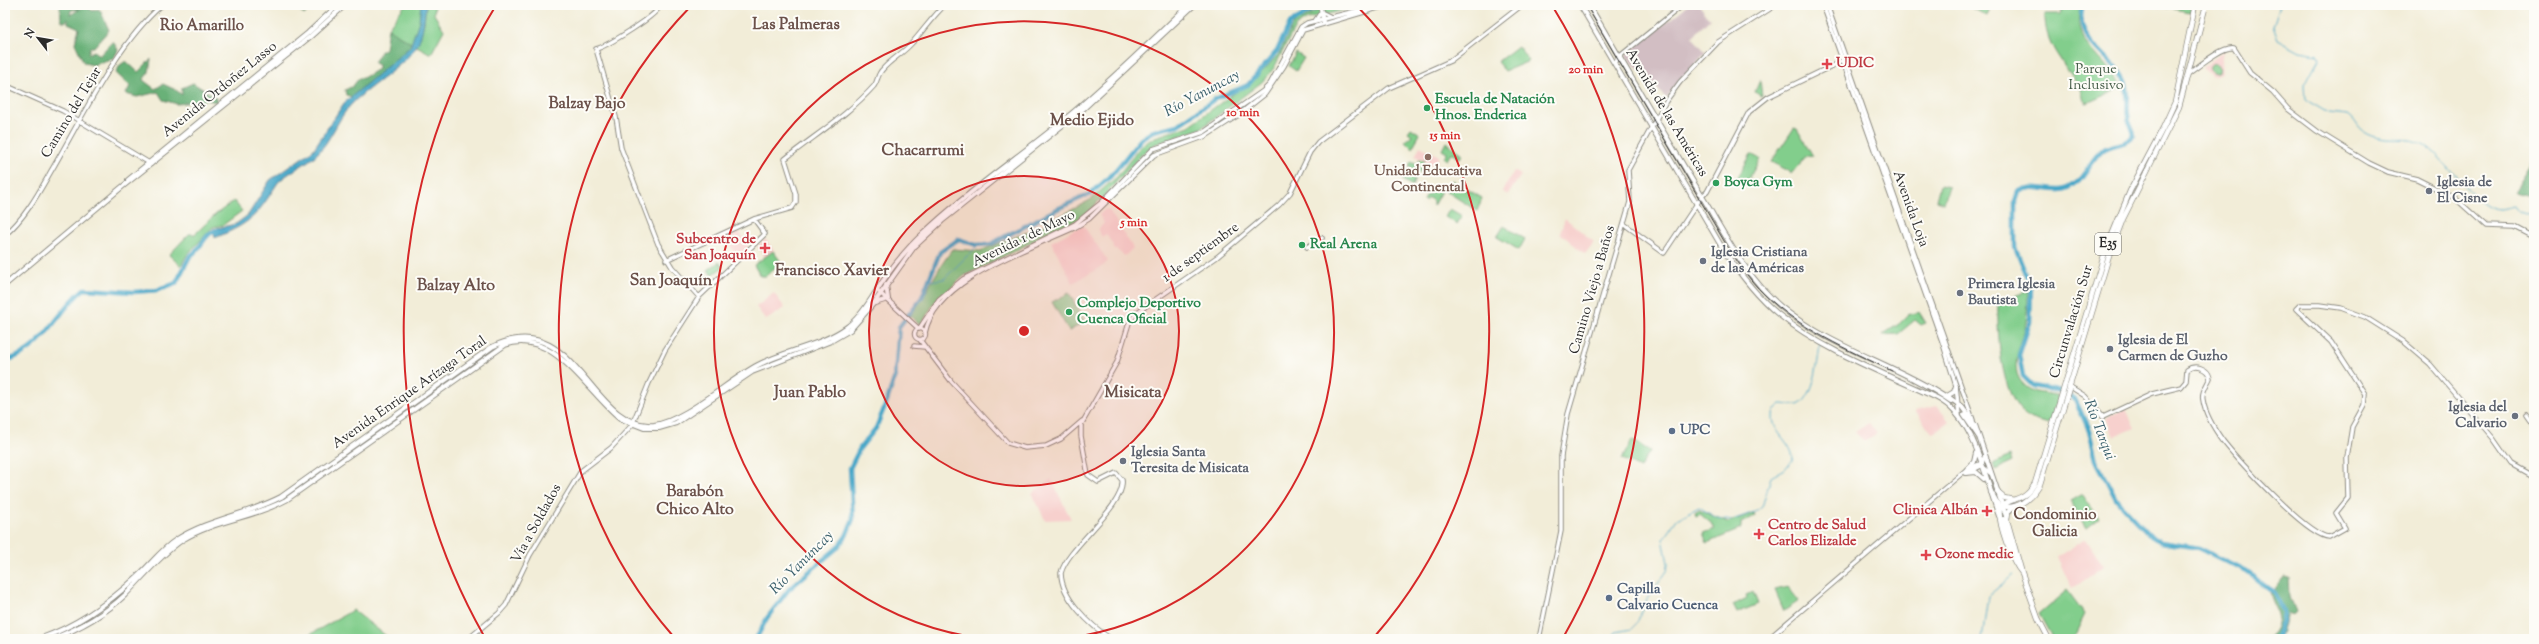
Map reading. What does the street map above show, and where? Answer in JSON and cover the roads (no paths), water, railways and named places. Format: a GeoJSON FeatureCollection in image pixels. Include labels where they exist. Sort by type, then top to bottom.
{"type":"FeatureCollection","features":[{"type":"Feature","properties":{"kind":"highway","name":"Circunvalación Sur"},"geometry":{"type":"LineString","coordinates":[[2067,387],[2118,216],[2175,102],[2195,5]]}},
{"type":"Feature","properties":{"kind":"highway","name":"Circunvalación Sur"},"geometry":{"type":"LineString","coordinates":[[2017,503],[2030,498],[2040,484],[2062,401],[2123,219],[2173,122],[2188,74],[2206,5]]}},
{"type":"Feature","properties":{"kind":"highway"},"geometry":{"type":"LineString","coordinates":[[1991,492],[1998,505],[2002,506],[2017,503]]}},
{"type":"Feature","properties":{"kind":"highway"},"geometry":{"type":"LineString","coordinates":[[1997,492],[2004,498],[2017,503]]}},
{"type":"Feature","properties":{"kind":"highway","name":"E35"},"geometry":{"type":"LineString","coordinates":[[2003,519],[2017,503]]}},
{"type":"Feature","properties":{"kind":"highway"},"geometry":{"type":"LineString","coordinates":[[2002,506],[2000,511],[2003,519]]}},
{"type":"Feature","properties":{"kind":"highway","name":"Avenida de las Américas"},"geometry":{"type":"LineString","coordinates":[[2003,519],[2018,566],[2037,615],[2049,639]]}},
{"type":"Feature","properties":{"kind":"main road"},"geometry":{"type":"LineString","coordinates":[[334,12],[338,5]]}},
{"type":"Feature","properties":{"kind":"main road"},"geometry":{"type":"LineString","coordinates":[[334,12],[345,5]]}},
{"type":"Feature","properties":{"kind":"main road","name":"Avenida Enrique Arízaga Toral"},"geometry":{"type":"LineString","coordinates":[[38,639],[59,632],[105,604],[180,538],[196,529],[254,510],[281,497],[465,366],[504,341],[526,338],[537,339],[559,352],[618,412],[633,423],[654,425],[668,421],[761,363],[830,337],[855,320],[878,291],[909,247],[939,218],[1082,105],[1189,5]]}},
{"type":"Feature","properties":{"kind":"main road","name":"Avenida Enrique Arízaga Toral"},"geometry":{"type":"LineString","coordinates":[[52,639],[94,618],[117,602],[181,541],[202,530],[266,510],[286,500],[467,371],[509,344],[522,341],[542,345],[554,352],[610,411],[633,423],[654,428],[676,423],[756,370],[842,335],[859,322],[874,303],[878,291],[886,284],[914,247],[942,221],[1083,109],[1194,5]]}},
{"type":"Feature","properties":{"kind":"main road","name":"Avenida de las Américas"},"geometry":{"type":"LineString","coordinates":[[1580,5],[1726,254],[1761,298],[1779,314],[1817,340],[1946,402],[1962,415],[1976,450],[1986,482],[2003,519]]}},
{"type":"Feature","properties":{"kind":"main road","name":"Avenida de las Américas"},"geometry":{"type":"LineString","coordinates":[[1589,5],[1728,242],[1764,290],[1780,306],[1823,336],[1909,377],[1958,403],[1973,421],[1982,441],[1991,475],[2002,506]]}},
{"type":"Feature","properties":{"kind":"main road","name":"Avenida Ordoñez Lasso"},"geometry":{"type":"LineString","coordinates":[[150,163],[311,36],[334,12]]}},
{"type":"Feature","properties":{"kind":"main road","name":"Avenida Ordoñez Lasso"},"geometry":{"type":"LineString","coordinates":[[5,285],[150,163],[334,12]]}},
{"type":"Feature","properties":{"kind":"main road"},"geometry":{"type":"LineString","coordinates":[[874,303],[888,299],[886,284]]}},
{"type":"Feature","properties":{"kind":"main road"},"geometry":{"type":"LineString","coordinates":[[465,366],[467,371]]}},
{"type":"Feature","properties":{"kind":"main road","name":"Avenida de las Américas"},"geometry":{"type":"LineString","coordinates":[[1890,375],[1932,392],[1951,402],[1909,377]]}},
{"type":"Feature","properties":{"kind":"main road"},"geometry":{"type":"LineString","coordinates":[[1947,396],[1954,392],[1956,386]]}},
{"type":"Feature","properties":{"kind":"main road"},"geometry":{"type":"LineString","coordinates":[[1962,415],[1982,441]]}},
{"type":"Feature","properties":{"kind":"main road"},"geometry":{"type":"LineString","coordinates":[[1966,471],[1974,462],[1976,450]]}},
{"type":"Feature","properties":{"kind":"main road"},"geometry":{"type":"LineString","coordinates":[[1966,471],[1976,472],[1986,482]]}},
{"type":"Feature","properties":{"kind":"street","name":"Camino del Tejar"},"geometry":{"type":"LineString","coordinates":[[5,235],[29,208],[106,76],[139,30],[162,5]]}},
{"type":"Feature","properties":{"kind":"street"},"geometry":{"type":"LineString","coordinates":[[666,260],[754,219],[790,209],[795,204],[796,194],[784,159],[839,119],[875,85],[878,75],[888,62],[911,44],[928,21],[945,5]]}},
{"type":"Feature","properties":{"kind":"street"},"geometry":{"type":"LineString","coordinates":[[1320,5],[1323,21]]}},
{"type":"Feature","properties":{"kind":"street","name":"Avenida 1 de Mayo"},"geometry":{"type":"LineString","coordinates":[[925,335],[929,321],[946,296],[964,281],[1076,227],[1088,219],[1154,155],[1206,136],[1237,116],[1272,87],[1303,30],[1333,17],[1380,5]]}},
{"type":"Feature","properties":{"kind":"street","name":"Avenida 1 de Mayo"},"geometry":{"type":"LineString","coordinates":[[915,332],[919,329],[939,299],[962,279],[1075,224],[1103,201],[1153,149],[1204,132],[1263,91],[1270,84],[1297,32],[1307,23],[1323,21],[1388,5]]}},
{"type":"Feature","properties":{"kind":"street","name":"1 de septiembre"},"geometry":{"type":"LineString","coordinates":[[1111,639],[1092,626],[1082,615],[1062,582],[1062,570],[1074,551],[1114,501],[1122,481],[1116,473],[1098,482],[1089,477],[1086,471],[1080,432],[1083,420],[1113,371],[1129,323],[1136,313],[1217,257],[1278,206],[1290,193],[1310,152],[1324,138],[1389,88],[1450,61],[1522,5]]}},
{"type":"Feature","properties":{"kind":"street"},"geometry":{"type":"LineString","coordinates":[[1615,63],[1620,56],[1683,5]]}},
{"type":"Feature","properties":{"kind":"street","name":"Camino Viejo a Baños"},"geometry":{"type":"LineString","coordinates":[[1539,639],[1561,531],[1561,456],[1568,414],[1626,217],[1631,195],[1627,172],[1655,118],[1680,82],[1718,42],[1776,5]]}},
{"type":"Feature","properties":{"kind":"street","name":"Avenida Loja"},"geometry":{"type":"LineString","coordinates":[[1822,5],[1844,60],[1973,421]]}},
{"type":"Feature","properties":{"kind":"street","name":"Avenida Loja"},"geometry":{"type":"LineString","coordinates":[[1827,5],[1844,60],[1956,386],[1958,403],[1962,415]]}},
{"type":"Feature","properties":{"kind":"street"},"geometry":{"type":"LineString","coordinates":[[660,7],[611,43],[596,50],[616,117],[622,148],[658,244],[666,260],[699,297]]}},
{"type":"Feature","properties":{"kind":"street"},"geometry":{"type":"LineString","coordinates":[[1321,12],[1333,17]]}},
{"type":"Feature","properties":{"kind":"street"},"geometry":{"type":"LineString","coordinates":[[1314,22],[1321,12]]}},
{"type":"Feature","properties":{"kind":"street"},"geometry":{"type":"LineString","coordinates":[[2188,74],[2228,48],[2234,48],[2250,73],[2272,92],[2288,109],[2317,131],[2368,163],[2388,172],[2417,179],[2455,198],[2486,226],[2515,227],[2534,237]]}},
{"type":"Feature","properties":{"kind":"street"},"geometry":{"type":"LineString","coordinates":[[2192,58],[2193,64],[2200,66]]}},
{"type":"Feature","properties":{"kind":"street"},"geometry":{"type":"LineString","coordinates":[[1624,224],[1664,253],[1698,205],[1702,196],[1707,192],[1749,112],[1768,98],[1844,60]]}},
{"type":"Feature","properties":{"kind":"street"},"geometry":{"type":"LineString","coordinates":[[5,85],[45,101],[80,120],[150,163]]}},
{"type":"Feature","properties":{"kind":"street"},"geometry":{"type":"LineString","coordinates":[[633,423],[652,376],[699,297],[765,234],[754,219]]}},
{"type":"Feature","properties":{"kind":"street"},"geometry":{"type":"LineString","coordinates":[[1307,247],[1322,238]]}},
{"type":"Feature","properties":{"kind":"street"},"geometry":{"type":"LineString","coordinates":[[878,291],[888,299],[911,324],[925,335],[927,349]]}},
{"type":"Feature","properties":{"kind":"street"},"geometry":{"type":"LineString","coordinates":[[2067,387],[2085,396],[2104,417],[2152,394],[2181,387],[2186,382],[2187,370],[2190,368],[2195,366],[2206,371],[2210,378],[2202,394],[2203,402],[2223,441],[2286,508],[2317,532],[2329,537],[2345,528],[2336,513],[2348,498],[2347,458],[2352,427],[2364,405],[2365,398],[2365,394],[2336,348],[2296,309],[2305,305],[2330,306],[2366,317],[2422,355],[2488,431],[2511,464],[2534,477]]}},
{"type":"Feature","properties":{"kind":"street"},"geometry":{"type":"LineString","coordinates":[[911,324],[915,332],[915,338],[920,340],[951,381],[1008,442],[1025,448],[1046,446],[1061,440],[1083,420]]}},
{"type":"Feature","properties":{"kind":"street"},"geometry":{"type":"LineString","coordinates":[[920,340],[925,335]]}},
{"type":"Feature","properties":{"kind":"street"},"geometry":{"type":"LineString","coordinates":[[914,346],[920,345],[927,349]]}},
{"type":"Feature","properties":{"kind":"street"},"geometry":{"type":"LineString","coordinates":[[2527,414],[2534,424]]}},
{"type":"Feature","properties":{"kind":"street","name":"Vía a Soldados"},"geometry":{"type":"LineString","coordinates":[[468,639],[499,613],[506,605],[530,555],[581,472],[611,448],[633,423]]}},
{"type":"Feature","properties":{"kind":"street"},"geometry":{"type":"LineString","coordinates":[[1074,428],[1080,432]]}},
{"type":"Feature","properties":{"kind":"street"},"geometry":{"type":"LineString","coordinates":[[1768,639],[1966,471],[1981,464],[1985,452]]}},
{"type":"Feature","properties":{"kind":"street"},"geometry":{"type":"LineString","coordinates":[[1981,464],[1991,475]]}},
{"type":"Feature","properties":{"kind":"street"},"geometry":{"type":"LineString","coordinates":[[1771,639],[1966,471]]}},
{"type":"Feature","properties":{"kind":"water"},"geometry":{"type":"Polygon","coordinates":[[[421,5],[426,5],[421,36],[413,51],[406,59],[356,99],[349,107],[321,150],[280,181],[264,204],[252,217],[237,228],[215,238],[213,229],[236,224],[248,215],[270,180],[313,150],[344,103],[410,47],[419,21],[421,5]]]}},
{"type":"Feature","properties":{"kind":"waterway","name":"Río Yanuncay"},"geometry":{"type":"LineString","coordinates":[[756,639],[767,618],[789,589],[837,548],[846,536],[853,519],[850,468],[860,448],[876,428],[887,401],[895,376],[899,327],[922,297],[940,252],[959,239],[976,245],[991,244],[1059,208],[1090,194],[1110,177],[1141,139],[1153,131],[1178,125],[1215,99],[1248,85],[1277,51],[1290,23],[1320,5]]}},
{"type":"Feature","properties":{"kind":"waterway","name":"Río Tarqui"},"geometry":{"type":"LineString","coordinates":[[2083,5],[2081,17],[2083,27],[2088,37],[2118,70],[2126,84],[2128,94],[2128,116],[2134,136],[2123,143],[2105,148],[2101,151],[2084,175],[2074,185],[2068,188],[2060,190],[2029,188],[2018,192],[2015,201],[2015,247],[2031,285],[2030,322],[2019,355],[2023,376],[2033,386],[2061,392],[2075,399],[2089,430],[2096,460],[2116,499],[2153,538],[2161,542],[2199,548],[2247,572],[2274,593],[2284,612],[2283,621],[2276,639]]}},
{"type":"Feature","properties":{"kind":"waterway"},"geometry":{"type":"LineString","coordinates":[[2234,5],[2246,5]]}},
{"type":"Feature","properties":{"kind":"waterway"},"geometry":{"type":"LineString","coordinates":[[2249,5],[2281,5]]}},
{"type":"Feature","properties":{"kind":"waterway"},"geometry":{"type":"LineString","coordinates":[[2280,5],[2273,26],[2278,40],[2300,52],[2318,55],[2319,58],[2305,84],[2306,100],[2328,113],[2348,115],[2361,130],[2369,135],[2387,139],[2411,140],[2423,144],[2432,150],[2480,201],[2490,207],[2499,209],[2514,206],[2517,210],[2534,216]]}},
{"type":"Feature","properties":{"kind":"waterway"},"geometry":{"type":"LineString","coordinates":[[5,361],[19,355],[40,340],[65,309],[84,289],[134,292],[158,290],[176,283],[190,256],[197,250],[206,237],[214,231],[219,230]]}},
{"type":"Feature","properties":{"kind":"waterway","name":"Río Yanuncay"},"geometry":{"type":"LineString","coordinates":[[929,281],[944,279],[978,245]]}},
{"type":"Feature","properties":{"kind":"waterway"},"geometry":{"type":"LineString","coordinates":[[1611,639],[1616,632],[1631,629],[1637,623],[1647,599],[1667,571],[1668,563],[1663,539],[1677,519],[1699,507],[1717,518],[1732,520],[1757,511],[1762,507],[1771,477],[1785,469],[1793,459],[1789,446],[1774,424],[1774,410],[1781,404],[1798,405],[1805,399],[1815,377],[1820,344]]}},
{"type":"Feature","properties":{"kind":"waterway"},"geometry":{"type":"LineString","coordinates":[[1982,639],[1988,596],[2013,575]]}},
{"type":"Feature","properties":{"kind":"tunnel"},"geometry":{"type":"LineString","coordinates":[[1952,401],[1965,417]]}},
{"type":"Feature","properties":{"kind":"tunnel"},"geometry":{"type":"LineString","coordinates":[[1963,417],[1970,430]]}},
{"type":"Feature","properties":{"kind":"tunnel"},"geometry":{"type":"LineString","coordinates":[[1970,427],[2004,518]]}},
{"type":"Feature","properties":{"kind":"tram line"},"geometry":{"type":"LineString","coordinates":[[1586,5],[1727,246],[1753,283],[1778,307],[1793,318],[1825,338],[1892,371]]}},
{"type":"Feature","properties":{"kind":"place","name":"UDIC"},"geometry":{"type":"Point","coordinates":[1827,64]}},
{"type":"Feature","properties":{"kind":"place","name":"Escuela de Natación Hnos. Enderica"},"geometry":{"type":"Point","coordinates":[1427,108]}},
{"type":"Feature","properties":{"kind":"place","name":"Unidad Educativa Continental"},"geometry":{"type":"Point","coordinates":[1428,157]}},
{"type":"Feature","properties":{"kind":"place","name":"Boyca Gym"},"geometry":{"type":"Point","coordinates":[1716,183]}},
{"type":"Feature","properties":{"kind":"place","name":"Iglesia de El Cisne"},"geometry":{"type":"Point","coordinates":[2429,191]}},
{"type":"Feature","properties":{"kind":"place","name":"Real Arena"},"geometry":{"type":"Point","coordinates":[1302,245]}},
{"type":"Feature","properties":{"kind":"place","name":"Subcentro de San Joaquín"},"geometry":{"type":"Point","coordinates":[765,248]}},
{"type":"Feature","properties":{"kind":"place","name":"Iglesia Cristiana de las Américas"},"geometry":{"type":"Point","coordinates":[1703,261]}},
{"type":"Feature","properties":{"kind":"place","name":"Primera Iglesia Bautista"},"geometry":{"type":"Point","coordinates":[1960,293]}},
{"type":"Feature","properties":{"kind":"place","name":"Complejo Deportivo Cuenca Oficial"},"geometry":{"type":"Point","coordinates":[1069,312]}},
{"type":"Feature","properties":{"kind":"place","name":"Iglesia de El Carmen de Guzho"},"geometry":{"type":"Point","coordinates":[2110,349]}},
{"type":"Feature","properties":{"kind":"place","name":"Iglesia del Calvario"},"geometry":{"type":"Point","coordinates":[2515,416]}},
{"type":"Feature","properties":{"kind":"place","name":"UPC"},"geometry":{"type":"Point","coordinates":[1672,431]}},
{"type":"Feature","properties":{"kind":"place","name":"Iglesia Santa Teresita de Misicata"},"geometry":{"type":"Point","coordinates":[1123,461]}},
{"type":"Feature","properties":{"kind":"place","name":"Clinica Albán"},"geometry":{"type":"Point","coordinates":[1987,511]}},
{"type":"Feature","properties":{"kind":"place","name":"Centro de Salud Carlos Elizalde"},"geometry":{"type":"Point","coordinates":[1759,534]}},
{"type":"Feature","properties":{"kind":"place","name":"Ozone medic"},"geometry":{"type":"Point","coordinates":[1926,555]}},
{"type":"Feature","properties":{"kind":"place","name":"Capilla Calvario Cuenca"},"geometry":{"type":"Point","coordinates":[1609,598]}},
{"type":"Feature","properties":{"kind":"district","name":"Las Palmeras"},"geometry":{"type":"Point","coordinates":[796,25]}},
{"type":"Feature","properties":{"kind":"district","name":"Rio Amarillo"},"geometry":{"type":"Point","coordinates":[202,26]}},
{"type":"Feature","properties":{"kind":"district","name":"Balzay Bajo"},"geometry":{"type":"Point","coordinates":[587,104]}},
{"type":"Feature","properties":{"kind":"district","name":"Medio Ejido"},"geometry":{"type":"Point","coordinates":[1092,121]}},
{"type":"Feature","properties":{"kind":"district","name":"Chacarrumi"},"geometry":{"type":"Point","coordinates":[923,151]}},
{"type":"Feature","properties":{"kind":"district","name":"Francisco Xavier"},"geometry":{"type":"Point","coordinates":[832,271]}},
{"type":"Feature","properties":{"kind":"district","name":"San Joaquín"},"geometry":{"type":"Point","coordinates":[671,281]}},
{"type":"Feature","properties":{"kind":"district","name":"Balzay Alto"},"geometry":{"type":"Point","coordinates":[456,286]}},
{"type":"Feature","properties":{"kind":"district","name":"Juan Pablo"},"geometry":{"type":"Point","coordinates":[810,393]}},
{"type":"Feature","properties":{"kind":"district","name":"Misicata"},"geometry":{"type":"Point","coordinates":[1133,393]}},
{"type":"Feature","properties":{"kind":"district","name":"Barabón Chico Alto"},"geometry":{"type":"Point","coordinates":[695,501]}},
{"type":"Feature","properties":{"kind":"district","name":"Condominio Galicia"},"geometry":{"type":"Point","coordinates":[2055,524]}},
{"type":"Feature","properties":{"kind":"park label","name":"Parque Inclusivo"},"geometry":{"type":"Point","coordinates":[2096,78]}}]}
